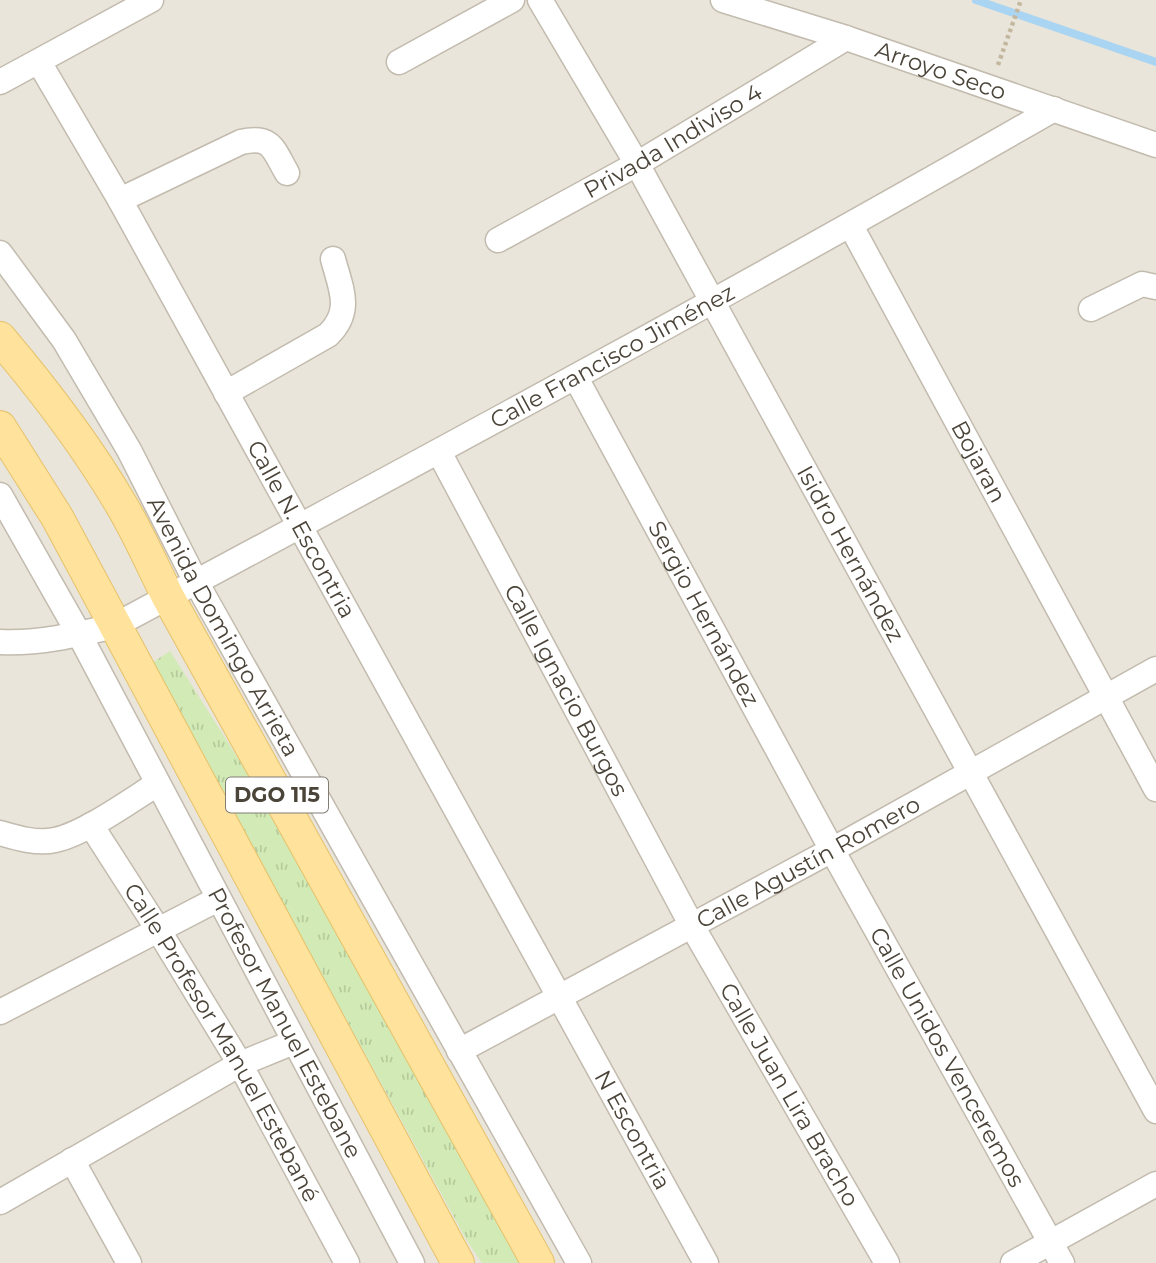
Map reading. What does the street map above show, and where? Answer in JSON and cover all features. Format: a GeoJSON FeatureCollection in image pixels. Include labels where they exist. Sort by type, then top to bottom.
{"type":"FeatureCollection","features":[{"type":"Feature","properties":{"kind":"main road","name":"Avenida Domingo Arrieta"},"geometry":{"type":"LineString","coordinates":[[0,338],[79,438],[123,507],[168,597],[538,1263]]}},
{"type":"Feature","properties":{"kind":"main road","name":"DGO 115"},"geometry":{"type":"LineString","coordinates":[[0,427],[57,517],[458,1263]]}},
{"type":"Feature","properties":{"kind":"street"},"geometry":{"type":"LineString","coordinates":[[0,82],[151,0]]}},
{"type":"Feature","properties":{"kind":"street"},"geometry":{"type":"LineString","coordinates":[[399,62],[512,0]]}},
{"type":"Feature","properties":{"kind":"street","name":"Isidro Hernández"},"geometry":{"type":"LineString","coordinates":[[540,0],[637,164],[1156,1111]]}},
{"type":"Feature","properties":{"kind":"street","name":"Arroyo Seco"},"geometry":{"type":"LineString","coordinates":[[723,0],[846,38],[1156,145]]}},
{"type":"Feature","properties":{"kind":"street","name":"Privada Indiviso 4"},"geometry":{"type":"LineString","coordinates":[[498,240],[637,164],[846,38]]}},
{"type":"Feature","properties":{"kind":"street","name":"Calle N. Escontria"},"geometry":{"type":"LineString","coordinates":[[39,62],[120,200],[558,998]]}},
{"type":"Feature","properties":{"kind":"street","name":"Calle Francisco Jiménez"},"geometry":{"type":"LineString","coordinates":[[0,642],[22,643],[114,626],[576,378],[1054,109]]}},
{"type":"Feature","properties":{"kind":"street"},"geometry":{"type":"LineString","coordinates":[[120,200],[241,142],[257,138],[270,145],[286,173]]}},
{"type":"Feature","properties":{"kind":"street","name":"Bojaran"},"geometry":{"type":"LineString","coordinates":[[850,226],[1156,789]]}},
{"type":"Feature","properties":{"kind":"street","name":"Avenida Domingo Arrieta"},"geometry":{"type":"LineString","coordinates":[[0,253],[64,340],[129,450],[196,582],[579,1263]]}},
{"type":"Feature","properties":{"kind":"street"},"geometry":{"type":"LineString","coordinates":[[226,393],[328,335],[338,325],[344,304],[334,259]]}},
{"type":"Feature","properties":{"kind":"street"},"geometry":{"type":"LineString","coordinates":[[1091,309],[1142,284],[1156,287]]}},
{"type":"Feature","properties":{"kind":"street","name":"Sergio Hernández"},"geometry":{"type":"LineString","coordinates":[[576,378],[832,850]]}},
{"type":"Feature","properties":{"kind":"street","name":"Calle Ignacio Burgos"},"geometry":{"type":"LineString","coordinates":[[439,452],[692,926]]}},
{"type":"Feature","properties":{"kind":"street","name":"Profesor Manuel Estebane"},"geometry":{"type":"LineString","coordinates":[[0,495],[79,634],[412,1263]]}},
{"type":"Feature","properties":{"kind":"street","name":"Calle Agustín Romero"},"geometry":{"type":"LineString","coordinates":[[460,1051],[832,850],[1156,669]]}},
{"type":"Feature","properties":{"kind":"street"},"geometry":{"type":"LineString","coordinates":[[0,833],[27,840],[54,841],[91,825],[157,785]]}},
{"type":"Feature","properties":{"kind":"street","name":"Calle Profesor Manuel Estebané"},"geometry":{"type":"LineString","coordinates":[[91,825],[240,1064],[347,1263]]}},
{"type":"Feature","properties":{"kind":"street","name":"Calle Unidos Venceremos"},"geometry":{"type":"LineString","coordinates":[[832,850],[1056,1253]]}},
{"type":"Feature","properties":{"kind":"street"},"geometry":{"type":"LineString","coordinates":[[0,1012],[218,899]]}},
{"type":"Feature","properties":{"kind":"street","name":"Calle Juan Lira Bracho"},"geometry":{"type":"LineString","coordinates":[[692,926],[887,1263]]}},
{"type":"Feature","properties":{"kind":"street","name":"N Escontria"},"geometry":{"type":"LineString","coordinates":[[558,998],[706,1263]]}},
{"type":"Feature","properties":{"kind":"street"},"geometry":{"type":"LineString","coordinates":[[0,1202],[240,1064],[294,1042]]}},
{"type":"Feature","properties":{"kind":"street"},"geometry":{"type":"LineString","coordinates":[[72,1160],[129,1263]]}},
{"type":"Feature","properties":{"kind":"street"},"geometry":{"type":"LineString","coordinates":[[1013,1263],[1056,1253],[1156,1184]]}},
{"type":"Feature","properties":{"kind":"path"},"geometry":{"type":"LineString","coordinates":[[991,87],[1021,0]]}},
{"type":"Feature","properties":{"kind":"shaded area"},"geometry":{"type":"Polygon","coordinates":[[[0,0],[1156,0],[1156,1263],[0,1263],[0,0]]]}},
{"type":"Feature","properties":{"kind":"green space"},"geometry":{"type":"Polygon","coordinates":[[[170,651],[298,853],[519,1263],[482,1263],[466,1239],[152,663],[170,651]]]}},
{"type":"Feature","properties":{"kind":"waterway","name":"Arroyo Seco"},"geometry":{"type":"LineString","coordinates":[[976,0],[1156,62]]}}]}
